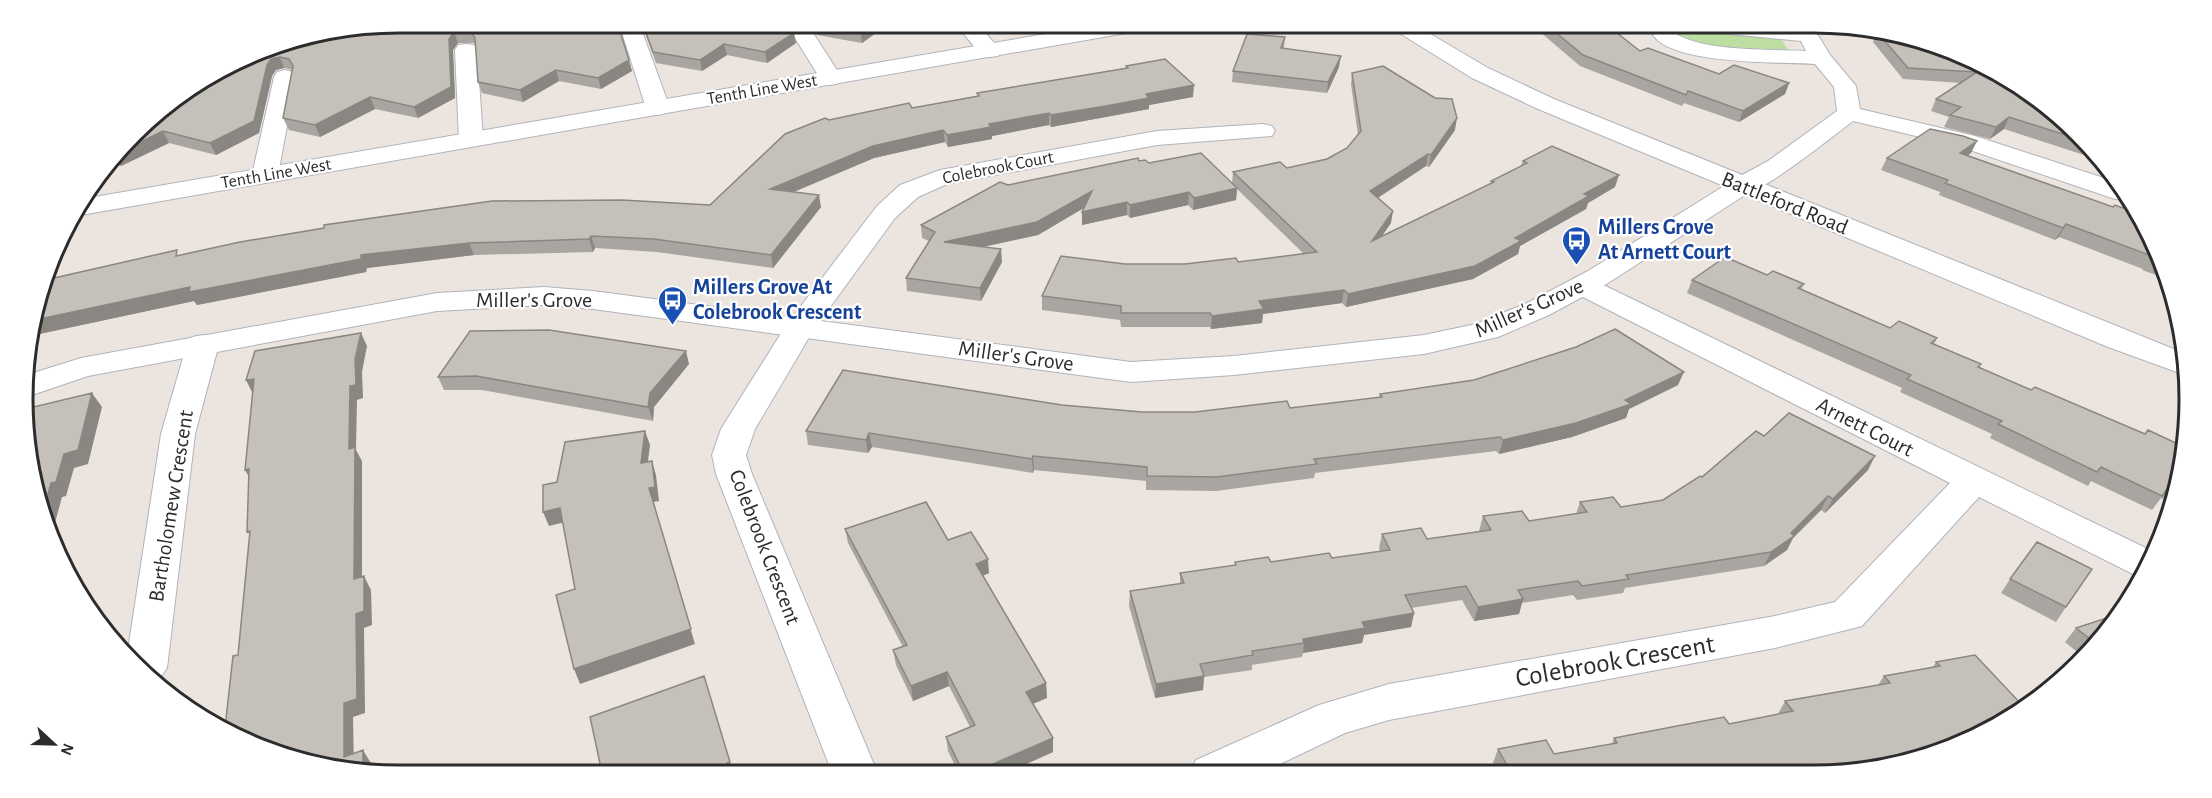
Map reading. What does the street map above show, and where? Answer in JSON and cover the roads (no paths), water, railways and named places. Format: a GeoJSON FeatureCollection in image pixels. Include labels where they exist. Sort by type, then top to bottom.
{"type":"FeatureCollection","features":[{"type":"Feature","properties":{"kind":"street"},"geometry":{"type":"LineString","coordinates":[[632,33],[658,108]]}},
{"type":"Feature","properties":{"kind":"street","name":"Tenth Line West"},"geometry":{"type":"LineString","coordinates":[[802,33],[831,78]]}},
{"type":"Feature","properties":{"kind":"street"},"geometry":{"type":"LineString","coordinates":[[974,33],[990,51]]}},
{"type":"Feature","properties":{"kind":"street","name":"Tenth Line West"},"geometry":{"type":"LineString","coordinates":[[89,206],[1092,33]]}},
{"type":"Feature","properties":{"kind":"street","name":"Battleford Road"},"geometry":{"type":"LineString","coordinates":[[1414,33],[1511,89],[1742,186],[2119,340],[2177,361]]}},
{"type":"Feature","properties":{"kind":"street"},"geometry":{"type":"LineString","coordinates":[[1664,33],[1663,35],[1678,45],[1702,51],[1821,58]]}},
{"type":"Feature","properties":{"kind":"street"},"geometry":{"type":"LineString","coordinates":[[1810,33],[1821,58],[1845,86],[1849,113],[1966,141],[2112,189]]}},
{"type":"Feature","properties":{"kind":"street"},"geometry":{"type":"LineString","coordinates":[[466,50],[471,140]]}},
{"type":"Feature","properties":{"kind":"street"},"geometry":{"type":"LineString","coordinates":[[265,176],[285,77]]}},
{"type":"Feature","properties":{"kind":"street","name":"Miller's Grove"},"geometry":{"type":"LineString","coordinates":[[34,384],[81,368],[437,302],[544,296],[593,300],[1131,372],[1190,370],[1395,348],[1472,335],[1506,323],[1583,286],[1777,166],[1849,113]]}},
{"type":"Feature","properties":{"kind":"street","name":"Colebrook Court"},"geometry":{"type":"LineString","coordinates":[[800,327],[886,212],[909,191],[940,178],[1156,138],[1263,131]]}},
{"type":"Feature","properties":{"kind":"street","name":"Arnett Court"},"geometry":{"type":"LineString","coordinates":[[1583,286],[2140,562]]}},
{"type":"Feature","properties":{"kind":"street","name":"Colebrook Crescent"},"geometry":{"type":"LineString","coordinates":[[800,327],[738,429],[729,455],[734,474],[851,765]]}},
{"type":"Feature","properties":{"kind":"street","name":"Bartholomew Crescent"},"geometry":{"type":"LineString","coordinates":[[147,664],[178,434],[203,344]]}},
{"type":"Feature","properties":{"kind":"street","name":"Colebrook Crescent"},"geometry":{"type":"LineString","coordinates":[[1232,765],[1334,718],[1389,702],[1775,632],[1848,615],[1973,481]]}},
{"type":"Feature","properties":{"kind":"place","name":"Millers Grove At Arnett Court"},"geometry":{"type":"Point","coordinates":[1577,266]}},
{"type":"Feature","properties":{"kind":"place","name":"Millers Grove At Colebrook Crescent"},"geometry":{"type":"Point","coordinates":[672,326]}}]}
